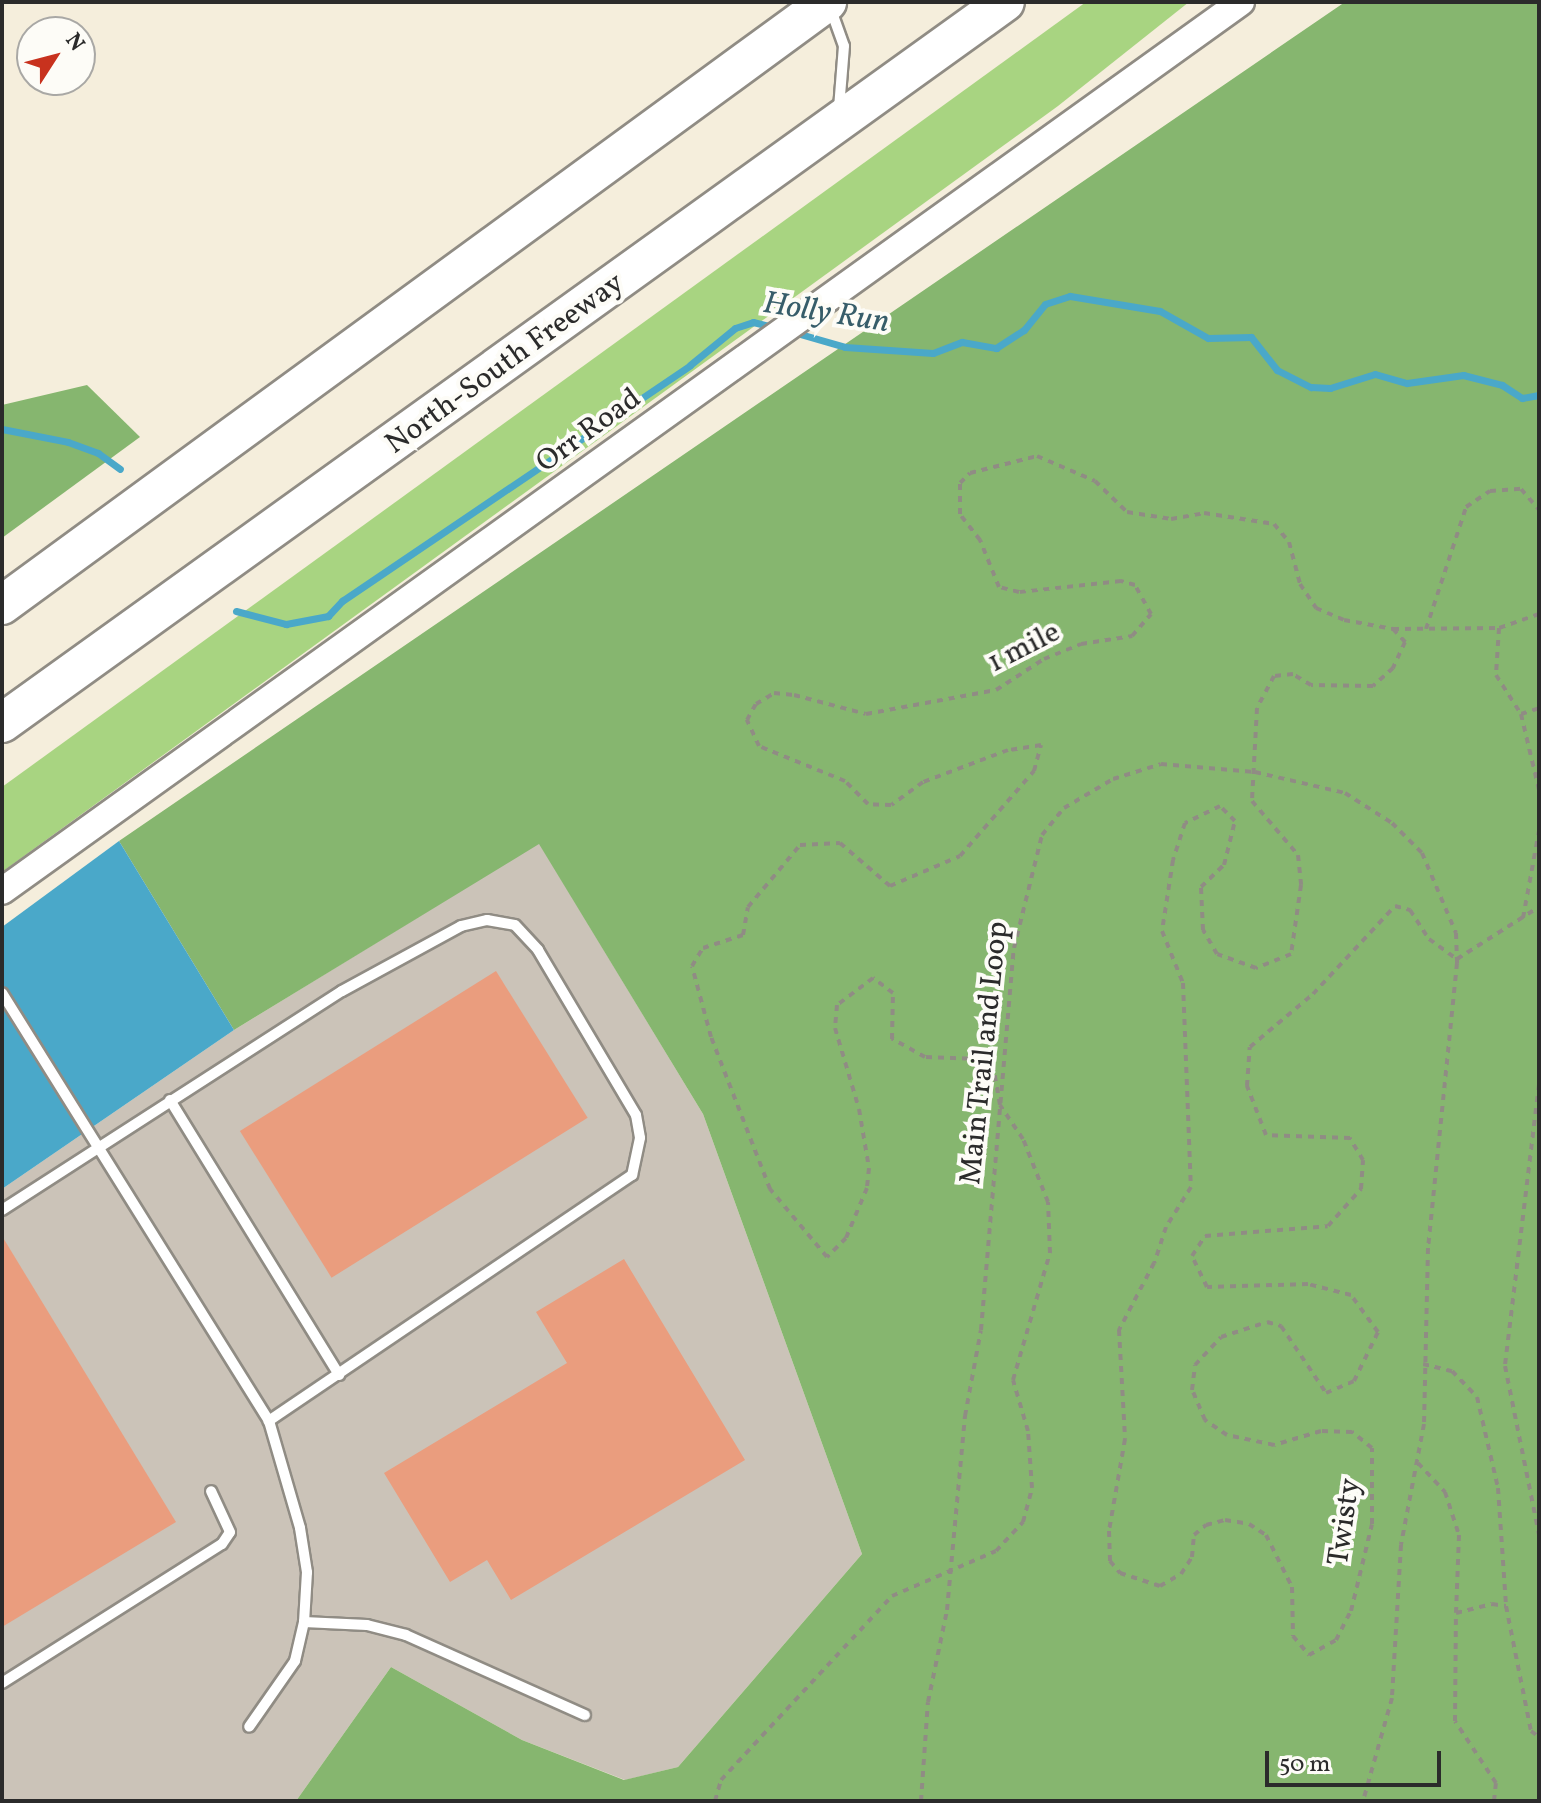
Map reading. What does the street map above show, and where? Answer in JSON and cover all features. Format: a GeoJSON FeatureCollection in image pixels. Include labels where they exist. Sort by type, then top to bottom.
{"type":"FeatureCollection","features":[{"type":"Feature","properties":{"kind":"highway"},"geometry":{"type":"LineString","coordinates":[[2,605],[827,2]]}},
{"type":"Feature","properties":{"kind":"highway","name":"North-South Freeway"},"geometry":{"type":"LineString","coordinates":[[2,723],[1005,2]]}},
{"type":"Feature","properties":{"kind":"street","name":"Orr Road"},"geometry":{"type":"LineString","coordinates":[[2,891],[1238,2]]}},
{"type":"Feature","properties":{"kind":"lane"},"geometry":{"type":"LineString","coordinates":[[827,2],[844,46],[845,73],[834,127]]}},
{"type":"Feature","properties":{"kind":"lane"},"geometry":{"type":"LineString","coordinates":[[2,1210],[98,1145],[342,991],[461,926],[505,921],[515,925],[538,950],[636,1115],[640,1138],[632,1175],[269,1421]]}},
{"type":"Feature","properties":{"kind":"lane"},"geometry":{"type":"LineString","coordinates":[[2,993],[269,1421],[305,1557],[304,1622],[295,1661],[249,1727]]}},
{"type":"Feature","properties":{"kind":"lane"},"geometry":{"type":"LineString","coordinates":[[170,1100],[339,1375]]}},
{"type":"Feature","properties":{"kind":"lane"},"geometry":{"type":"LineString","coordinates":[[2,1683],[222,1544],[230,1532],[211,1491]]}},
{"type":"Feature","properties":{"kind":"lane"},"geometry":{"type":"LineString","coordinates":[[304,1622],[367,1625],[406,1635],[585,1715]]}},
{"type":"Feature","properties":{"kind":"path","name":"1 mile"},"geometry":{"type":"LineString","coordinates":[[1000,1105],[993,1066],[980,1059],[925,1057],[892,1039],[893,993],[873,978],[837,1005],[835,1028],[859,1109],[869,1168],[867,1188],[846,1238],[827,1257],[770,1189],[711,1037],[692,966],[703,948],[743,935],[748,907],[800,845],[840,843],[890,886],[960,856],[1034,771],[1041,745],[1008,750],[923,782],[891,805],[868,804],[845,781],[759,746],[747,720],[756,704],[774,693],[794,695],[866,714],[996,690],[1081,644],[1132,636],[1151,614],[1135,585],[1121,581],[1019,592],[999,587],[980,540],[960,514],[960,483],[970,473],[1037,456],[1095,481],[1127,512],[1171,519],[1204,513],[1274,524],[1289,542],[1300,584],[1316,608],[1344,620],[1393,629]]}},
{"type":"Feature","properties":{"kind":"path"},"geometry":{"type":"LineString","coordinates":[[1426,629],[1466,507],[1490,491],[1521,489],[1539,510]]}},
{"type":"Feature","properties":{"kind":"path"},"geometry":{"type":"LineString","coordinates":[[1393,629],[1499,628],[1539,614]]}},
{"type":"Feature","properties":{"kind":"path"},"geometry":{"type":"LineString","coordinates":[[1499,628],[1496,675],[1521,714],[1539,790]]}},
{"type":"Feature","properties":{"kind":"path"},"geometry":{"type":"LineString","coordinates":[[1255,772],[1257,708],[1267,682],[1293,674],[1311,685],[1373,686],[1393,668],[1405,642],[1393,629]]}},
{"type":"Feature","properties":{"kind":"path"},"geometry":{"type":"LineString","coordinates":[[1521,714],[1539,708]]}},
{"type":"Feature","properties":{"kind":"path","name":"Main Trail and Loop"},"geometry":{"type":"LineString","coordinates":[[921,1801],[928,1702],[952,1567],[1014,948],[1042,835],[1064,808],[1113,779],[1161,764],[1255,772],[1345,793],[1392,823],[1422,853],[1444,898],[1456,933],[1457,959],[1428,1248],[1424,1424],[1401,1545],[1392,1698],[1363,1801]]}},
{"type":"Feature","properties":{"kind":"path","name":"Twisty"},"geometry":{"type":"LineString","coordinates":[[1255,772],[1252,801],[1298,855],[1301,885],[1291,954],[1256,968],[1217,954],[1203,930],[1201,887],[1224,865],[1235,821],[1220,806],[1185,823],[1162,931],[1183,983],[1191,1187],[1166,1227],[1154,1263],[1119,1330],[1125,1439],[1109,1531],[1110,1561],[1120,1573],[1160,1586],[1181,1574],[1192,1557],[1194,1535],[1206,1525],[1225,1520],[1249,1524],[1266,1535],[1280,1560],[1292,1587],[1293,1636],[1309,1655],[1336,1640],[1351,1611],[1372,1524],[1372,1448],[1352,1432],[1321,1431],[1274,1445],[1227,1435],[1205,1420],[1192,1390],[1195,1365],[1221,1337],[1267,1322],[1281,1326],[1326,1393],[1354,1381],[1378,1332],[1351,1295],[1308,1284],[1207,1287],[1192,1256],[1205,1236],[1328,1226],[1361,1189],[1363,1160],[1350,1138],[1266,1135],[1247,1086],[1250,1047],[1313,994],[1395,906],[1410,910],[1429,939],[1457,959]]}},
{"type":"Feature","properties":{"kind":"path"},"geometry":{"type":"LineString","coordinates":[[1523,918],[1539,831]]}},
{"type":"Feature","properties":{"kind":"path"},"geometry":{"type":"LineString","coordinates":[[1457,959],[1539,907]]}},
{"type":"Feature","properties":{"kind":"path"},"geometry":{"type":"LineString","coordinates":[[1539,1084],[1505,1366],[1539,1535]]}},
{"type":"Feature","properties":{"kind":"path"},"geometry":{"type":"LineString","coordinates":[[715,1801],[721,1780],[892,1596],[952,1567],[996,1551],[1023,1522],[1032,1488],[1028,1431],[1013,1380],[1050,1253],[1048,1202],[1023,1139],[1000,1105]]}},
{"type":"Feature","properties":{"kind":"path"},"geometry":{"type":"LineString","coordinates":[[1423,1364],[1452,1371],[1477,1397],[1498,1488],[1506,1606],[1531,1731],[1539,1737]]}},
{"type":"Feature","properties":{"kind":"path"},"geometry":{"type":"LineString","coordinates":[[1418,1463],[1445,1492],[1459,1535],[1455,1721],[1496,1783],[1494,1801]]}},
{"type":"Feature","properties":{"kind":"path"},"geometry":{"type":"LineString","coordinates":[[1456,1613],[1506,1606]]}},
{"type":"Feature","properties":{"kind":"shaded area"},"geometry":{"type":"Polygon","coordinates":[[[539,843],[703,1114],[862,1554],[678,1767],[625,1780],[522,1740],[391,1667],[296,1801],[2,1801],[2,1189],[234,1030],[539,843]]]}},
{"type":"Feature","properties":{"kind":"green space"},"geometry":{"type":"Polygon","coordinates":[[[1086,2],[1189,2],[1058,106],[2,872],[2,787],[1086,2]]]}},
{"type":"Feature","properties":{"kind":"green space"},"geometry":{"type":"Polygon","coordinates":[[[1345,2],[1539,2],[1539,1801],[296,1801],[391,1667],[522,1740],[624,1780],[678,1767],[862,1554],[703,1114],[539,844],[234,1030],[119,841],[1345,2]]]}},
{"type":"Feature","properties":{"kind":"green space"},"geometry":{"type":"Polygon","coordinates":[[[87,385],[140,437],[2,538],[2,405],[87,385]]]}},
{"type":"Feature","properties":{"kind":"water"},"geometry":{"type":"Polygon","coordinates":[[[119,841],[234,1030],[2,1189],[2,927],[119,841]]]}},
{"type":"Feature","properties":{"kind":"building"},"geometry":{"type":"Polygon","coordinates":[[[496,971],[588,1118],[332,1278],[240,1131],[496,971]]]}},
{"type":"Feature","properties":{"kind":"building"},"geometry":{"type":"Polygon","coordinates":[[[2,1236],[176,1522],[2,1627],[2,1236]]]}},
{"type":"Feature","properties":{"kind":"building"},"geometry":{"type":"Polygon","coordinates":[[[624,1259],[745,1460],[511,1600],[487,1560],[450,1582],[384,1473],[567,1363],[536,1312],[624,1259]]]}},
{"type":"Feature","properties":{"kind":"waterway","name":"Holly Run"},"geometry":{"type":"LineString","coordinates":[[793,332],[845,347],[933,353],[962,342],[996,348],[1024,330],[1045,304],[1070,296],[1160,311],[1208,338],[1251,337],[1277,370],[1311,387],[1330,388],[1375,374],[1407,383],[1463,375],[1502,385],[1522,398],[1539,395]]}},
{"type":"Feature","properties":{"kind":"waterway","name":"Holly Run"},"geometry":{"type":"LineString","coordinates":[[236,611],[286,624],[328,616],[342,601],[690,365],[735,328],[753,322],[777,328]]}},
{"type":"Feature","properties":{"kind":"waterway","name":"Holly Run"},"geometry":{"type":"LineString","coordinates":[[2,429],[68,442],[98,453],[120,469]]}}]}
